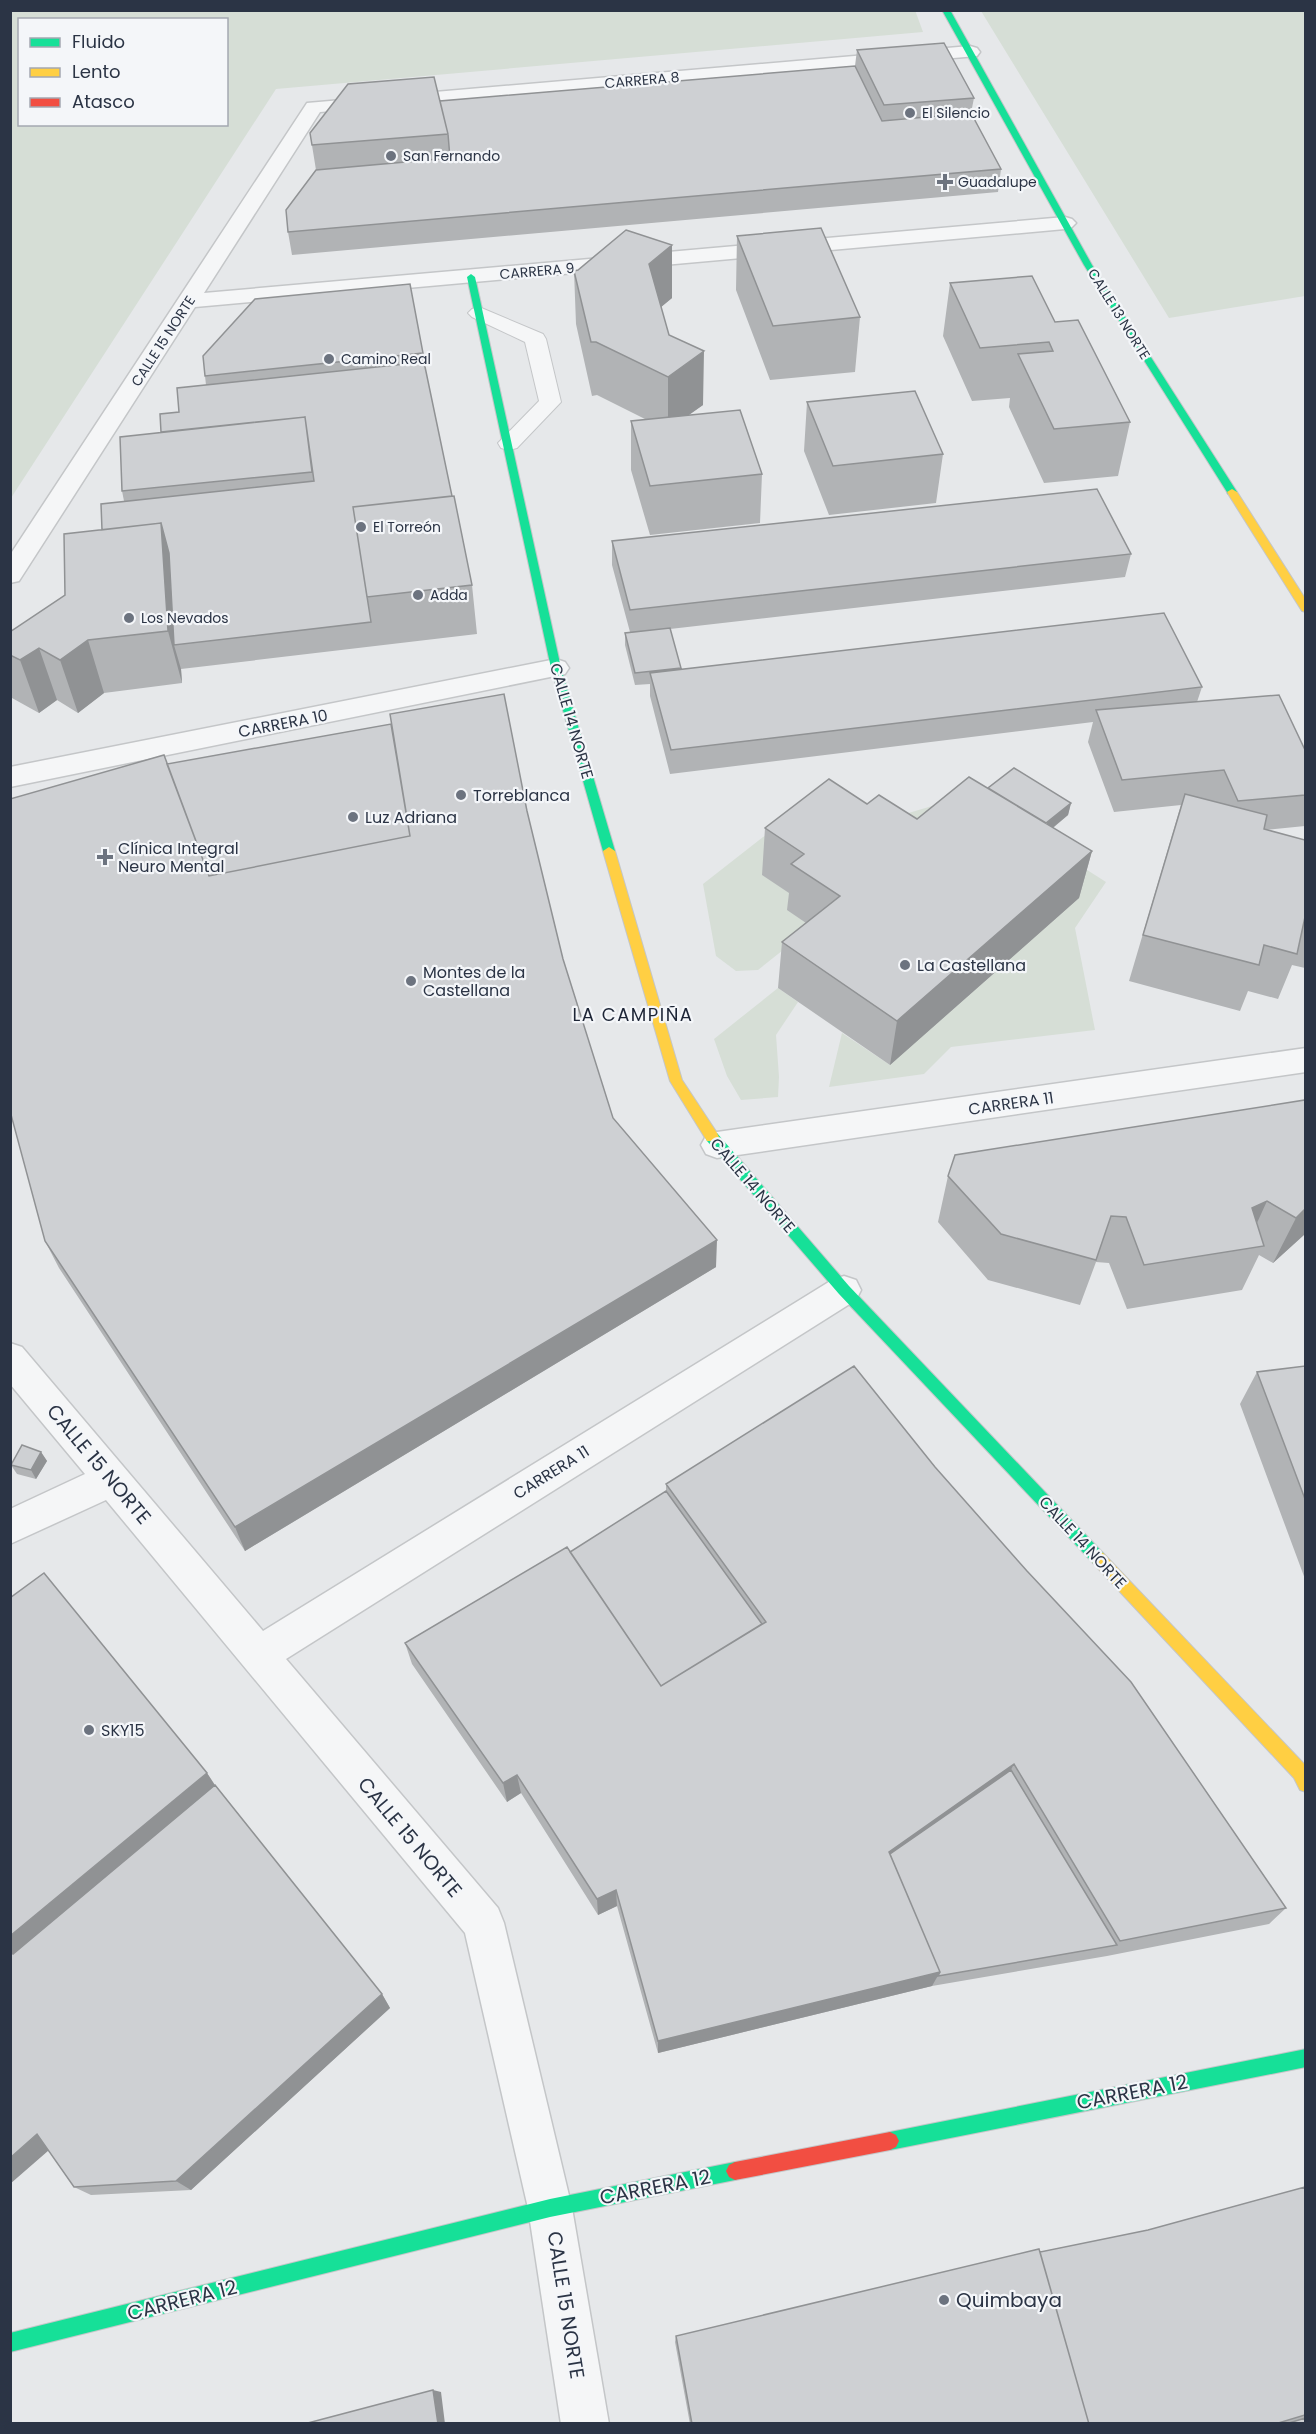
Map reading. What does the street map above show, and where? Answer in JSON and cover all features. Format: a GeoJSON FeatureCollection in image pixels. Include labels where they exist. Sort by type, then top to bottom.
{"type":"FeatureCollection","features":[{"type":"Feature","properties":{"kind":"street","name":"CALLE 13 NORTE"},"geometry":{"type":"LineString","coordinates":[[946,10],[1088,266],[1305,609]]}},
{"type":"Feature","properties":{"kind":"street","name":"CARRERA 8"},"geometry":{"type":"LineString","coordinates":[[314,107],[970,52]]}},
{"type":"Feature","properties":{"kind":"street","name":"CALLE 15 NORTE"},"geometry":{"type":"LineString","coordinates":[[10,575],[314,107]]}},
{"type":"Feature","properties":{"kind":"street","name":"CARRERA 9"},"geometry":{"type":"LineString","coordinates":[[189,302],[1065,223]]}},
{"type":"Feature","properties":{"kind":"street","name":"CALLE 14 NORTE"},"geometry":{"type":"LineString","coordinates":[[471,277],[509,443],[556,668],[676,1081],[717,1146],[844,1290],[1300,1772],[1305,1784]]}},
{"type":"Feature","properties":{"kind":"street","name":"CARRERA 10"},"geometry":{"type":"LineString","coordinates":[[11,777],[556,668]]}},
{"type":"Feature","properties":{"kind":"street","name":"CARRERA 11"},"geometry":{"type":"LineString","coordinates":[[717,1146],[1305,1060]]}},
{"type":"Feature","properties":{"kind":"street","name":"CARRERA 11"},"geometry":{"type":"LineString","coordinates":[[258,1655],[844,1290]]}},
{"type":"Feature","properties":{"kind":"street","name":"CALLE 15 NORTE"},"geometry":{"type":"LineString","coordinates":[[10,1358],[483,1923],[550,2208],[585,2424]]}},
{"type":"Feature","properties":{"kind":"street"},"geometry":{"type":"LineString","coordinates":[[10,1527],[112,1479]]}},
{"type":"Feature","properties":{"kind":"street","name":"CARRERA 12"},"geometry":{"type":"LineString","coordinates":[[10,2343],[550,2208],[1305,2058]]}},
{"type":"Feature","properties":{"kind":"lane"},"geometry":{"type":"LineString","coordinates":[[479,313],[535,339],[550,402],[509,443]]}},
{"type":"Feature","properties":{"kind":"shaded area"},"geometry":{"type":"Polygon","coordinates":[[[11,10],[915,10],[923,32],[276,89],[11,498],[11,10]]]}},
{"type":"Feature","properties":{"kind":"shaded area"},"geometry":{"type":"Polygon","coordinates":[[[981,11],[1305,11],[1305,296],[1169,318],[981,11]]]}},
{"type":"Feature","properties":{"kind":"shaded area"},"geometry":{"type":"Polygon","coordinates":[[[831,784],[885,820],[969,795],[1106,882],[1075,928],[1095,1030],[951,1047],[924,1074],[829,1087],[842,1033],[890,1065],[800,900],[788,910],[812,927],[758,970],[736,971],[716,956],[703,884],[831,784]]]}},
{"type":"Feature","properties":{"kind":"shaded area"},"geometry":{"type":"Polygon","coordinates":[[[778,988],[798,1002],[776,1035],[778,1097],[741,1100],[727,1076],[714,1039],[778,988]]]}},
{"type":"Feature","properties":{"kind":"building"},"geometry":{"type":"Polygon","coordinates":[[[944,43],[974,98],[884,105],[857,50],[944,43]]]}},
{"type":"Feature","properties":{"kind":"building"},"geometry":{"type":"Polygon","coordinates":[[[855,66],[882,121],[971,113],[1001,169],[288,232],[286,210],[316,170],[450,158],[448,134],[440,101],[855,66]]]}},
{"type":"Feature","properties":{"kind":"building"},"geometry":{"type":"Polygon","coordinates":[[[434,77],[448,134],[312,145],[310,133],[348,84],[434,77]]]}},
{"type":"Feature","properties":{"kind":"building"},"geometry":{"type":"Polygon","coordinates":[[[821,228],[860,317],[773,326],[737,236],[821,228]]]}},
{"type":"Feature","properties":{"kind":"building"},"geometry":{"type":"Polygon","coordinates":[[[626,230],[672,245],[649,264],[669,335],[704,351],[668,377],[596,342],[591,342],[574,271],[626,230]]]}},
{"type":"Feature","properties":{"kind":"building"},"geometry":{"type":"Polygon","coordinates":[[[1032,276],[1055,322],[1078,320],[1130,422],[1054,429],[1018,354],[1053,351],[1049,342],[980,348],[950,283],[1032,276]]]}},
{"type":"Feature","properties":{"kind":"building"},"geometry":{"type":"Polygon","coordinates":[[[410,284],[423,353],[205,376],[203,356],[255,299],[410,284]]]}},
{"type":"Feature","properties":{"kind":"building"},"geometry":{"type":"Polygon","coordinates":[[[424,362],[452,496],[353,507],[371,622],[174,645],[169,553],[161,523],[102,530],[101,504],[314,481],[305,417],[161,432],[160,414],[179,412],[177,388],[424,362]]]}},
{"type":"Feature","properties":{"kind":"building"},"geometry":{"type":"Polygon","coordinates":[[[915,391],[943,454],[833,466],[807,402],[915,391]]]}},
{"type":"Feature","properties":{"kind":"building"},"geometry":{"type":"Polygon","coordinates":[[[740,410],[762,474],[650,486],[631,421],[740,410]]]}},
{"type":"Feature","properties":{"kind":"building"},"geometry":{"type":"Polygon","coordinates":[[[305,417],[312,472],[122,491],[120,437],[305,417]]]}},
{"type":"Feature","properties":{"kind":"building"},"geometry":{"type":"Polygon","coordinates":[[[1097,489],[1131,554],[630,610],[612,541],[1097,489]]]}},
{"type":"Feature","properties":{"kind":"building"},"geometry":{"type":"Polygon","coordinates":[[[454,496],[472,585],[367,597],[353,507],[454,496]]]}},
{"type":"Feature","properties":{"kind":"building"},"geometry":{"type":"Polygon","coordinates":[[[161,523],[168,631],[88,640],[60,660],[39,648],[20,660],[10,655],[10,632],[65,595],[64,534],[161,523]]]}},
{"type":"Feature","properties":{"kind":"building"},"geometry":{"type":"Polygon","coordinates":[[[1164,613],[1202,687],[671,750],[650,673],[1164,613]]]}},
{"type":"Feature","properties":{"kind":"building"},"geometry":{"type":"Polygon","coordinates":[[[670,628],[681,668],[635,673],[625,633],[670,628]]]}},
{"type":"Feature","properties":{"kind":"building"},"geometry":{"type":"Polygon","coordinates":[[[504,694],[527,811],[563,959],[613,1118],[717,1240],[235,1527],[45,1241],[10,1111],[10,799],[164,755],[209,876],[410,836],[390,714],[504,694]]]}},
{"type":"Feature","properties":{"kind":"building"},"geometry":{"type":"Polygon","coordinates":[[[1279,695],[1305,750],[1305,795],[1238,801],[1224,770],[1122,780],[1096,710],[1279,695]]]}},
{"type":"Feature","properties":{"kind":"building"},"geometry":{"type":"Polygon","coordinates":[[[391,724],[410,836],[209,876],[167,764],[391,724]]]}},
{"type":"Feature","properties":{"kind":"building"},"geometry":{"type":"Polygon","coordinates":[[[1014,768],[1071,803],[1046,823],[988,788],[1014,768]]]}},
{"type":"Feature","properties":{"kind":"building","name":"La Castellana"},"geometry":{"type":"Polygon","coordinates":[[[969,777],[1092,851],[897,1021],[782,942],[840,896],[791,864],[804,854],[765,828],[829,779],[867,804],[879,795],[917,819],[969,777]]]}},
{"type":"Feature","properties":{"kind":"building"},"geometry":{"type":"Polygon","coordinates":[[[1185,794],[1267,815],[1264,829],[1305,840],[1305,917],[1297,954],[1264,945],[1259,965],[1143,935],[1185,794]]]}},
{"type":"Feature","properties":{"kind":"building"},"geometry":{"type":"Polygon","coordinates":[[[1305,1100],[1305,1209],[1296,1218],[1267,1201],[1252,1208],[1264,1246],[1144,1265],[1126,1217],[1111,1216],[1096,1260],[1001,1234],[948,1176],[955,1155],[1305,1100]]]}},
{"type":"Feature","properties":{"kind":"building"},"geometry":{"type":"Polygon","coordinates":[[[854,1366],[935,1467],[1027,1571],[1131,1682],[1286,1908],[1120,1941],[1014,1764],[889,1852],[940,1972],[658,2041],[616,1890],[597,1899],[517,1775],[503,1783],[405,1643],[567,1547],[661,1686],[766,1622],[666,1484],[854,1366]]]}},
{"type":"Feature","properties":{"kind":"building"},"geometry":{"type":"Polygon","coordinates":[[[1305,1366],[1305,1499],[1257,1372],[1305,1366]]]}},
{"type":"Feature","properties":{"kind":"building"},"geometry":{"type":"Polygon","coordinates":[[[22,1445],[41,1452],[31,1470],[11,1465],[22,1445]]]}},
{"type":"Feature","properties":{"kind":"building"},"geometry":{"type":"Polygon","coordinates":[[[666,1491],[762,1624],[661,1686],[570,1552],[666,1491]]]}},
{"type":"Feature","properties":{"kind":"building","name":"SKY15"},"geometry":{"type":"Polygon","coordinates":[[[44,1573],[207,1773],[10,1936],[10,1598],[44,1573]]]}},
{"type":"Feature","properties":{"kind":"building"},"geometry":{"type":"Polygon","coordinates":[[[1011,1770],[1117,1945],[938,1976],[940,1972],[890,1854],[1011,1770]]]}},
{"type":"Feature","properties":{"kind":"building"},"geometry":{"type":"Polygon","coordinates":[[[215,1785],[382,1994],[176,2181],[74,2187],[37,2134],[10,2158],[10,1952],[13,1954],[215,1785]]]}},
{"type":"Feature","properties":{"kind":"building"},"geometry":{"type":"Polygon","coordinates":[[[1305,2187],[1305,2415],[1275,2424],[1089,2424],[1040,2252],[1148,2230],[1305,2187]]]}},
{"type":"Feature","properties":{"kind":"building","name":"Quimbaya"},"geometry":{"type":"Polygon","coordinates":[[[1039,2249],[1089,2424],[692,2424],[676,2336],[1039,2249]]]}},
{"type":"Feature","properties":{"kind":"building"},"geometry":{"type":"Polygon","coordinates":[[[433,2390],[438,2424],[304,2424],[433,2390]]]}},
{"type":"Feature","properties":{"kind":"building"},"geometry":{"type":"Polygon","coordinates":[[[1305,2418],[1305,2424],[1286,2424],[1305,2418]]]}},
{"type":"Feature","properties":{"kind":"traffic: fast"},"geometry":{"type":"LineString","coordinates":[[946,10],[1088,265],[1232,492]]}},
{"type":"Feature","properties":{"kind":"traffic: fast"},"geometry":{"type":"LineString","coordinates":[[471,277],[556,668],[609,851]]}},
{"type":"Feature","properties":{"kind":"traffic: fast"},"geometry":{"type":"LineString","coordinates":[[712,1137],[844,1290],[1098,1558]]}},
{"type":"Feature","properties":{"kind":"traffic: fast"},"geometry":{"type":"LineString","coordinates":[[890,2141],[1306,2058]]}},
{"type":"Feature","properties":{"kind":"traffic: fast"},"geometry":{"type":"LineString","coordinates":[[10,2343],[550,2208],[735,2171]]}},
{"type":"Feature","properties":{"kind":"traffic: slow"},"geometry":{"type":"LineString","coordinates":[[1232,492],[1306,609]]}},
{"type":"Feature","properties":{"kind":"traffic: slow"},"geometry":{"type":"LineString","coordinates":[[609,851],[676,1081],[712,1137]]}},
{"type":"Feature","properties":{"kind":"traffic: slow"},"geometry":{"type":"LineString","coordinates":[[1098,1558],[1300,1772],[1306,1784]]}},
{"type":"Feature","properties":{"kind":"traffic: jam"},"geometry":{"type":"LineString","coordinates":[[735,2171],[890,2141]]}},
{"type":"Feature","properties":{"kind":"place","name":"El Silencio"},"geometry":{"type":"Point","coordinates":[910,113]}},
{"type":"Feature","properties":{"kind":"place","name":"San Fernando"},"geometry":{"type":"Point","coordinates":[391,156]}},
{"type":"Feature","properties":{"kind":"place","name":"Guadalupe"},"geometry":{"type":"Point","coordinates":[945,182]}},
{"type":"Feature","properties":{"kind":"place","name":"Camino Real"},"geometry":{"type":"Point","coordinates":[329,359]}},
{"type":"Feature","properties":{"kind":"place","name":"El Torreón"},"geometry":{"type":"Point","coordinates":[361,527]}},
{"type":"Feature","properties":{"kind":"place","name":"Adda"},"geometry":{"type":"Point","coordinates":[418,595]}},
{"type":"Feature","properties":{"kind":"place","name":"Los Nevados"},"geometry":{"type":"Point","coordinates":[129,618]}},
{"type":"Feature","properties":{"kind":"place","name":"Torreblanca"},"geometry":{"type":"Point","coordinates":[461,795]}},
{"type":"Feature","properties":{"kind":"place","name":"Luz Adriana"},"geometry":{"type":"Point","coordinates":[353,817]}},
{"type":"Feature","properties":{"kind":"place","name":"Clínica Integral Neuro Mental"},"geometry":{"type":"Point","coordinates":[105,857]}},
{"type":"Feature","properties":{"kind":"place","name":"La Castellana"},"geometry":{"type":"Point","coordinates":[905,965]}},
{"type":"Feature","properties":{"kind":"place","name":"Montes de la Castellana"},"geometry":{"type":"Point","coordinates":[411,981]}},
{"type":"Feature","properties":{"kind":"place","name":"SKY15"},"geometry":{"type":"Point","coordinates":[89,1730]}},
{"type":"Feature","properties":{"kind":"place","name":"Quimbaya"},"geometry":{"type":"Point","coordinates":[944,2300]}},
{"type":"Feature","properties":{"kind":"district","name":"LA CAMPIÑA"},"geometry":{"type":"Point","coordinates":[633,1015]}}]}
